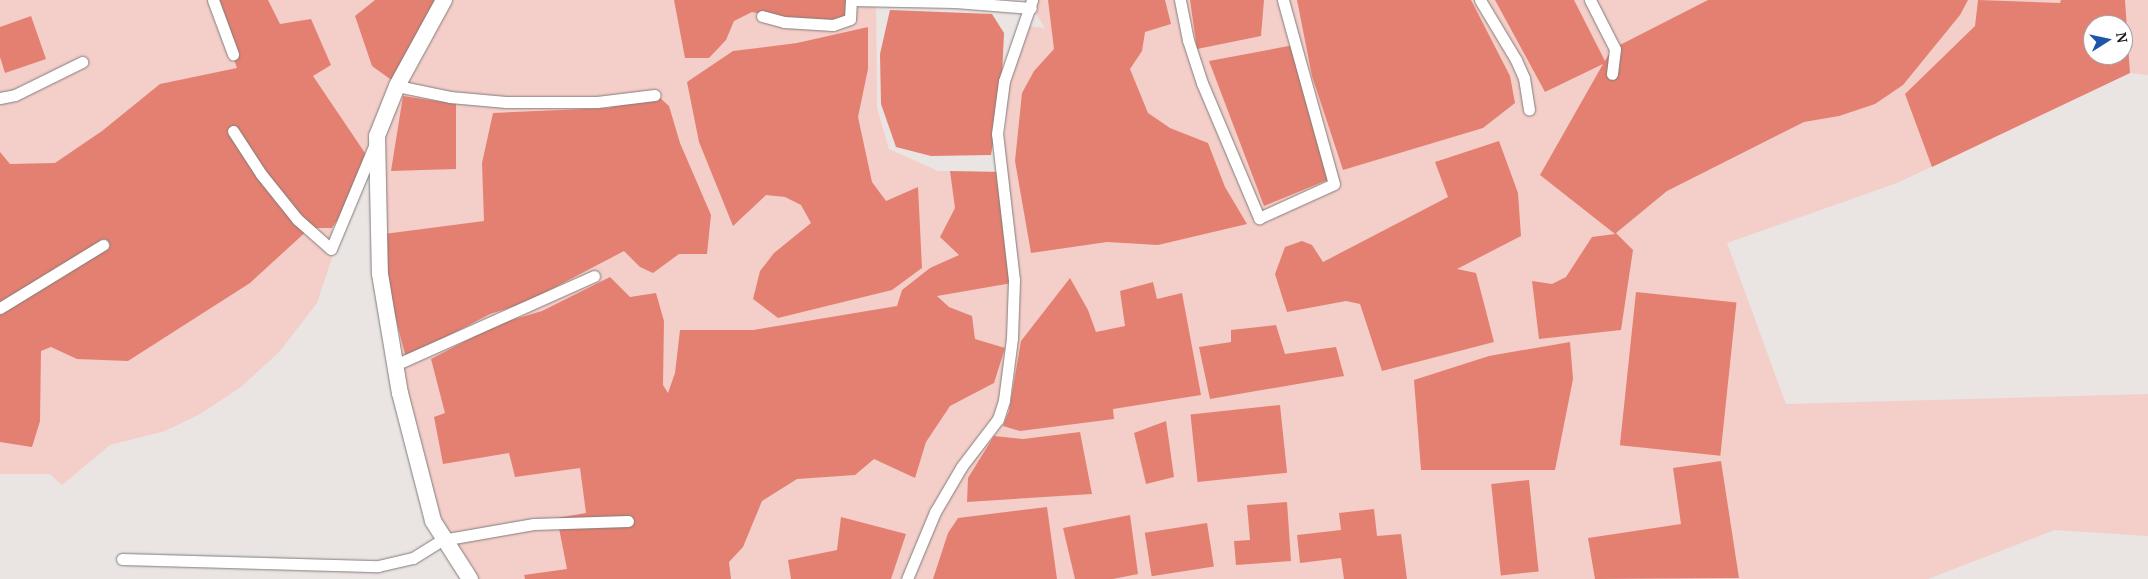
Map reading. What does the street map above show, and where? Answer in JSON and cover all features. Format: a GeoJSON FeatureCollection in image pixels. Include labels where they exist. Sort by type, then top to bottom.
{"type":"FeatureCollection","features":[{"type":"Feature","properties":{"kind":"street"},"geometry":{"type":"LineString","coordinates":[[213,0],[233,54]]}},
{"type":"Feature","properties":{"kind":"street"},"geometry":{"type":"LineString","coordinates":[[233,130],[261,174],[297,219],[330,249],[358,188],[397,86],[444,0]]}},
{"type":"Feature","properties":{"kind":"street"},"geometry":{"type":"LineString","coordinates":[[762,16],[784,22],[833,25],[850,19],[851,0],[1032,4],[1004,81],[997,134],[1014,280],[1012,338],[1004,400],[998,418],[962,466],[935,512],[907,579]]}},
{"type":"Feature","properties":{"kind":"street"},"geometry":{"type":"LineString","coordinates":[[1180,0],[1188,40],[1202,83],[1259,218],[1334,184],[1283,0]]}},
{"type":"Feature","properties":{"kind":"street"},"geometry":{"type":"LineString","coordinates":[[1480,0],[1516,60],[1524,78],[1529,110]]}},
{"type":"Feature","properties":{"kind":"street"},"geometry":{"type":"LineString","coordinates":[[1590,0],[1616,48],[1612,74]]}},
{"type":"Feature","properties":{"kind":"street"},"geometry":{"type":"LineString","coordinates":[[0,98],[15,95],[82,62]]}},
{"type":"Feature","properties":{"kind":"street"},"geometry":{"type":"LineString","coordinates":[[397,86],[450,97],[506,102],[597,102],[655,94]]}},
{"type":"Feature","properties":{"kind":"street"},"geometry":{"type":"LineString","coordinates":[[377,136],[380,274],[395,365],[433,522],[442,540],[463,564],[470,579]]}},
{"type":"Feature","properties":{"kind":"street"},"geometry":{"type":"LineString","coordinates":[[0,308],[103,245]]}},
{"type":"Feature","properties":{"kind":"street"},"geometry":{"type":"LineString","coordinates":[[395,365],[594,276]]}},
{"type":"Feature","properties":{"kind":"street"},"geometry":{"type":"LineString","coordinates":[[122,559],[378,566],[413,558],[442,540],[534,524],[628,521]]}},
{"type":"Feature","properties":{"kind":"shaded area"},"geometry":{"type":"Polygon","coordinates":[[[0,0],[876,0],[877,108],[889,149],[938,171],[1002,172],[1011,54],[1026,26],[1045,28],[1031,6],[1032,0],[2148,0],[2148,75],[2130,73],[1897,183],[1727,243],[1786,404],[2148,394],[2148,536],[2055,530],[1928,579],[477,579],[474,568],[431,513],[401,403],[374,140],[349,203],[332,228],[335,249],[317,303],[280,351],[241,387],[200,414],[165,431],[110,445],[62,485],[50,474],[0,474],[0,0]]]}},
{"type":"Feature","properties":{"kind":"shaded area"},"geometry":{"type":"Polygon","coordinates":[[[213,0],[268,0],[280,24],[311,19],[331,65],[313,76],[367,156],[349,203],[332,228],[310,228],[250,283],[128,361],[77,359],[51,347],[41,351],[40,421],[32,447],[0,442],[0,152],[10,164],[55,163],[102,131],[160,84],[237,68],[213,0]]]}},
{"type":"Feature","properties":{"kind":"shaded area"},"geometry":{"type":"Polygon","coordinates":[[[375,0],[441,0],[403,80],[390,79],[372,66],[355,16],[375,0]]]}},
{"type":"Feature","properties":{"kind":"shaded area"},"geometry":{"type":"Polygon","coordinates":[[[674,0],[862,0],[855,1],[855,18],[838,22],[795,21],[752,12],[734,21],[726,40],[709,58],[685,58],[674,0]]]}},
{"type":"Feature","properties":{"kind":"shaded area"},"geometry":{"type":"Polygon","coordinates":[[[1048,0],[1165,0],[1171,24],[1145,32],[1142,51],[1130,69],[1148,113],[1170,128],[1208,143],[1225,187],[1247,224],[1158,245],[1107,242],[1031,253],[1015,161],[1022,93],[1034,71],[1054,49],[1048,0]]]}},
{"type":"Feature","properties":{"kind":"shaded area"},"geometry":{"type":"Polygon","coordinates":[[[1190,0],[1264,0],[1261,36],[1197,49],[1190,0]]]}},
{"type":"Feature","properties":{"kind":"shaded area"},"geometry":{"type":"Polygon","coordinates":[[[1297,0],[1471,0],[1510,76],[1515,103],[1483,128],[1343,170],[1312,76],[1297,0]]]}},
{"type":"Feature","properties":{"kind":"shaded area"},"geometry":{"type":"Polygon","coordinates":[[[1495,0],[1574,0],[1605,61],[1612,49],[1708,0],[1968,0],[1960,15],[1903,85],[1875,104],[1839,116],[1804,122],[1667,191],[1616,233],[1633,250],[1621,330],[1539,339],[1532,281],[1552,284],[1566,277],[1592,237],[1615,234],[1540,175],[1603,64],[1545,92],[1495,0]]]}},
{"type":"Feature","properties":{"kind":"shaded area"},"geometry":{"type":"Polygon","coordinates":[[[1978,0],[2060,3],[2061,0],[2125,0],[2126,15],[2083,15],[2083,65],[2129,65],[2130,73],[1932,167],[1905,94],[1975,26],[1978,0]]]}},
{"type":"Feature","properties":{"kind":"shaded area"},"geometry":{"type":"Polygon","coordinates":[[[890,10],[992,14],[1004,33],[1001,99],[991,155],[931,156],[896,147],[881,104],[880,54],[890,10]]]}},
{"type":"Feature","properties":{"kind":"shaded area"},"geometry":{"type":"Polygon","coordinates":[[[31,16],[46,59],[5,73],[0,57],[0,27],[31,16]]]}},
{"type":"Feature","properties":{"kind":"shaded area"},"geometry":{"type":"Polygon","coordinates":[[[868,27],[868,69],[858,117],[872,182],[886,201],[918,187],[922,268],[892,290],[778,318],[753,299],[760,271],[774,253],[811,223],[801,205],[785,197],[766,195],[733,226],[699,142],[687,82],[733,51],[797,43],[868,27]]]}},
{"type":"Feature","properties":{"kind":"shaded area"},"geometry":{"type":"Polygon","coordinates":[[[1294,45],[1330,179],[1264,206],[1209,61],[1294,45]]]}},
{"type":"Feature","properties":{"kind":"shaded area"},"geometry":{"type":"Polygon","coordinates":[[[403,96],[456,104],[456,169],[391,171],[403,96]]]}},
{"type":"Feature","properties":{"kind":"shaded area"},"geometry":{"type":"Polygon","coordinates":[[[658,96],[669,106],[680,143],[711,215],[707,254],[679,254],[653,273],[640,267],[624,251],[525,303],[490,314],[406,358],[389,292],[384,234],[484,221],[482,163],[493,113],[608,108],[658,96]]]}},
{"type":"Feature","properties":{"kind":"shaded area"},"geometry":{"type":"Polygon","coordinates":[[[1499,141],[1518,193],[1521,236],[1457,269],[1476,273],[1494,342],[1382,371],[1360,304],[1346,301],[1287,312],[1275,274],[1285,247],[1302,241],[1312,245],[1323,262],[1448,197],[1435,162],[1499,141]]]}},
{"type":"Feature","properties":{"kind":"shaded area"},"geometry":{"type":"Polygon","coordinates":[[[950,171],[1002,172],[1012,283],[937,296],[949,307],[972,316],[975,339],[1005,348],[994,383],[950,406],[926,442],[915,478],[874,459],[855,475],[797,479],[762,501],[743,547],[729,562],[731,579],[525,579],[524,575],[567,569],[557,518],[586,513],[580,468],[515,477],[509,453],[443,464],[434,417],[445,413],[431,359],[498,324],[542,311],[610,277],[630,297],[656,293],[664,321],[663,385],[668,393],[675,373],[680,330],[753,330],[897,306],[902,290],[930,268],[959,255],[940,237],[955,208],[950,171]]]}},
{"type":"Feature","properties":{"kind":"shaded area"},"geometry":{"type":"Polygon","coordinates":[[[1070,278],[1088,310],[1096,332],[1125,326],[1120,291],[1153,282],[1157,299],[1182,293],[1201,395],[1113,409],[1114,419],[1020,431],[1003,426],[1009,411],[1021,341],[1070,278]]]}},
{"type":"Feature","properties":{"kind":"shaded area"},"geometry":{"type":"Polygon","coordinates":[[[1636,292],[1736,303],[1720,456],[1620,445],[1636,292]]]}},
{"type":"Feature","properties":{"kind":"shaded area"},"geometry":{"type":"Polygon","coordinates":[[[1276,325],[1285,354],[1336,347],[1344,376],[1210,399],[1199,347],[1231,342],[1231,330],[1276,325]]]}},
{"type":"Feature","properties":{"kind":"shaded area"},"geometry":{"type":"Polygon","coordinates":[[[1570,342],[1573,379],[1555,470],[1421,470],[1414,380],[1489,356],[1570,342]]]}},
{"type":"Feature","properties":{"kind":"shaded area"},"geometry":{"type":"Polygon","coordinates":[[[1280,405],[1287,473],[1198,482],[1190,414],[1280,405]]]}},
{"type":"Feature","properties":{"kind":"shaded area"},"geometry":{"type":"Polygon","coordinates":[[[1166,421],[1174,477],[1146,484],[1134,433],[1166,421]]]}},
{"type":"Feature","properties":{"kind":"shaded area"},"geometry":{"type":"Polygon","coordinates":[[[1080,432],[1092,494],[967,502],[968,478],[994,436],[1023,439],[1080,432]]]}},
{"type":"Feature","properties":{"kind":"shaded area"},"geometry":{"type":"Polygon","coordinates":[[[1721,461],[1739,578],[1595,579],[1588,538],[1681,524],[1673,468],[1721,461]]]}},
{"type":"Feature","properties":{"kind":"shaded area"},"geometry":{"type":"Polygon","coordinates":[[[1529,480],[1539,571],[1501,575],[1491,484],[1529,480]]]}},
{"type":"Feature","properties":{"kind":"shaded area"},"geometry":{"type":"Polygon","coordinates":[[[1287,502],[1291,561],[1236,565],[1234,541],[1250,540],[1247,505],[1287,502]]]}},
{"type":"Feature","properties":{"kind":"shaded area"},"geometry":{"type":"Polygon","coordinates":[[[1047,507],[1057,579],[933,579],[948,533],[958,518],[1047,507]]]}},
{"type":"Feature","properties":{"kind":"shaded area"},"geometry":{"type":"Polygon","coordinates":[[[1374,509],[1377,536],[1401,534],[1407,579],[1344,579],[1341,558],[1300,563],[1297,535],[1341,530],[1339,513],[1374,509]]]}},
{"type":"Feature","properties":{"kind":"shaded area"},"geometry":{"type":"Polygon","coordinates":[[[1130,515],[1138,574],[1113,579],[1075,579],[1063,528],[1130,515]]]}},
{"type":"Feature","properties":{"kind":"shaded area"},"geometry":{"type":"Polygon","coordinates":[[[841,517],[906,534],[891,579],[791,579],[788,560],[837,550],[841,517]]]}},
{"type":"Feature","properties":{"kind":"shaded area"},"geometry":{"type":"Polygon","coordinates":[[[1207,523],[1214,566],[1152,576],[1145,533],[1207,523]]]}}]}
